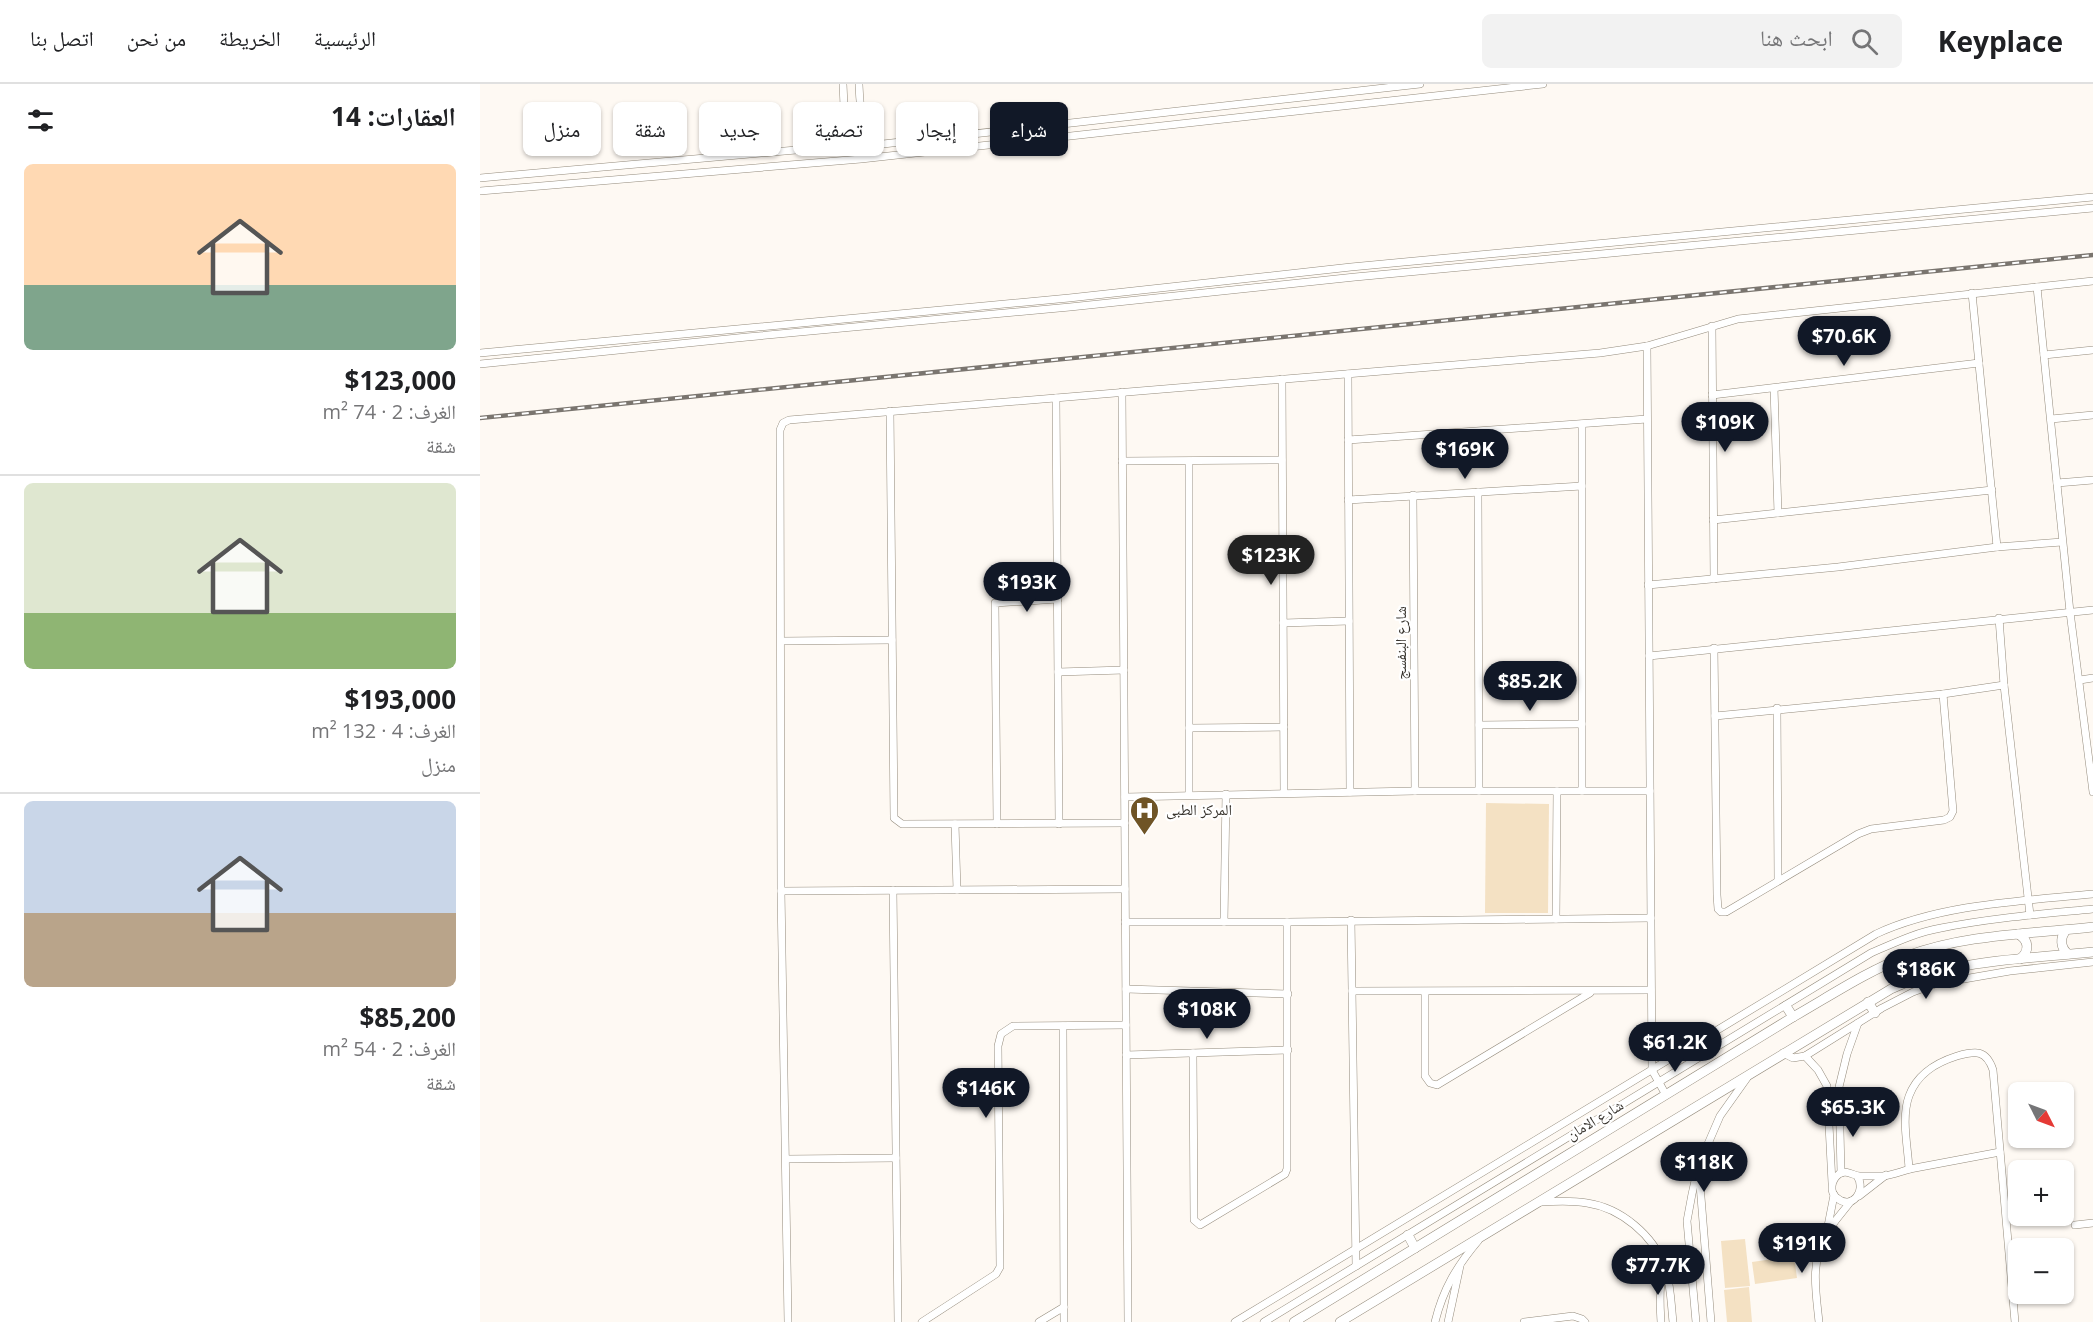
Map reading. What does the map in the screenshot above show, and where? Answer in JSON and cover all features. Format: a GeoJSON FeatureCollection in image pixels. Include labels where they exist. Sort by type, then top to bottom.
{"type":"FeatureCollection","features":[{"type":"Feature","properties":{"kind":"street"},"geometry":{"type":"LineString","coordinates":[[843,84],[844,102]]}},
{"type":"Feature","properties":{"kind":"street"},"geometry":{"type":"LineString","coordinates":[[859,84],[861,102]]}},
{"type":"Feature","properties":{"kind":"street"},"geometry":{"type":"LineString","coordinates":[[978,133],[1420,84]]}},
{"type":"Feature","properties":{"kind":"street"},"geometry":{"type":"LineString","coordinates":[[978,147],[1543,84]]}},
{"type":"Feature","properties":{"kind":"street"},"geometry":{"type":"LineString","coordinates":[[480,178],[793,150]]}},
{"type":"Feature","properties":{"kind":"street"},"geometry":{"type":"LineString","coordinates":[[480,191],[896,155]]}},
{"type":"Feature","properties":{"kind":"street"},"geometry":{"type":"LineString","coordinates":[[796,156],[797,164]]}},
{"type":"Feature","properties":{"kind":"street"},"geometry":{"type":"LineString","coordinates":[[480,353],[1069,298],[1351,267],[2093,197]]}},
{"type":"Feature","properties":{"kind":"street"},"geometry":{"type":"LineString","coordinates":[[480,364],[1070,308],[1355,277],[2093,208]]}},
{"type":"Feature","properties":{"kind":"street"},"geometry":{"type":"LineString","coordinates":[[788,1322],[781,891],[781,426],[789,420],[1600,353],[1647,346],[1738,319],[2093,281]]}},
{"type":"Feature","properties":{"kind":"street"},"geometry":{"type":"LineString","coordinates":[[2037,287],[2062,542],[2093,792]]}},
{"type":"Feature","properties":{"kind":"street"},"geometry":{"type":"LineString","coordinates":[[1972,293],[1997,547]]}},
{"type":"Feature","properties":{"kind":"street"},"geometry":{"type":"LineString","coordinates":[[1712,326],[1713,579]]}},
{"type":"Feature","properties":{"kind":"street"},"geometry":{"type":"LineString","coordinates":[[1647,346],[1652,1070],[1666,1095]]}},
{"type":"Feature","properties":{"kind":"street"},"geometry":{"type":"LineString","coordinates":[[2044,355],[2093,350]]}},
{"type":"Feature","properties":{"kind":"street"},"geometry":{"type":"LineString","coordinates":[[1712,396],[1979,363]]}},
{"type":"Feature","properties":{"kind":"street"},"geometry":{"type":"LineString","coordinates":[[1348,374],[1350,792]]}},
{"type":"Feature","properties":{"kind":"street"},"geometry":{"type":"LineString","coordinates":[[1282,379],[1284,793]]}},
{"type":"Feature","properties":{"kind":"street"},"geometry":{"type":"LineString","coordinates":[[1774,388],[1778,513]]}},
{"type":"Feature","properties":{"kind":"street"},"geometry":{"type":"LineString","coordinates":[[1122,392],[1128,1322]]}},
{"type":"Feature","properties":{"kind":"street"},"geometry":{"type":"LineString","coordinates":[[1056,398],[1059,824]]}},
{"type":"Feature","properties":{"kind":"street"},"geometry":{"type":"LineString","coordinates":[[890,411],[894,818],[902,824],[1125,823]]}},
{"type":"Feature","properties":{"kind":"street"},"geometry":{"type":"LineString","coordinates":[[2051,419],[2093,415]]}},
{"type":"Feature","properties":{"kind":"street"},"geometry":{"type":"LineString","coordinates":[[1348,440],[1647,419]]}},
{"type":"Feature","properties":{"kind":"street"},"geometry":{"type":"LineString","coordinates":[[1582,424],[1582,791]]}},
{"type":"Feature","properties":{"kind":"street"},"geometry":{"type":"LineString","coordinates":[[1122,461],[1282,460]]}},
{"type":"Feature","properties":{"kind":"street"},"geometry":{"type":"LineString","coordinates":[[1189,461],[1189,794]]}},
{"type":"Feature","properties":{"kind":"street"},"geometry":{"type":"LineString","coordinates":[[2057,483],[2093,480]]}},
{"type":"Feature","properties":{"kind":"street"},"geometry":{"type":"LineString","coordinates":[[1348,500],[1582,486]]}},
{"type":"Feature","properties":{"kind":"street"},"geometry":{"type":"LineString","coordinates":[[1713,520],[1992,490]]}},
{"type":"Feature","properties":{"kind":"street"},"geometry":{"type":"LineString","coordinates":[[1478,492],[1479,791]]}},
{"type":"Feature","properties":{"kind":"street","name":"شارع البنفسج"},"geometry":{"type":"LineString","coordinates":[[1413,495],[1415,791]]}},
{"type":"Feature","properties":{"kind":"street"},"geometry":{"type":"LineString","coordinates":[[1648,585],[2062,542]]}},
{"type":"Feature","properties":{"kind":"street"},"geometry":{"type":"LineString","coordinates":[[997,825],[995,603],[1058,599]]}},
{"type":"Feature","properties":{"kind":"street"},"geometry":{"type":"LineString","coordinates":[[1649,656],[2093,610]]}},
{"type":"Feature","properties":{"kind":"street"},"geometry":{"type":"LineString","coordinates":[[1999,618],[2004,685],[2030,915]]}},
{"type":"Feature","properties":{"kind":"street"},"geometry":{"type":"LineString","coordinates":[[1283,623],[1349,621]]}},
{"type":"Feature","properties":{"kind":"street"},"geometry":{"type":"LineString","coordinates":[[781,641],[892,640]]}},
{"type":"Feature","properties":{"kind":"street"},"geometry":{"type":"LineString","coordinates":[[1714,648],[1718,909],[1721,912],[1725,912],[1832,848],[1871,829],[1944,820],[1950,817],[1953,811],[1943,694]]}},
{"type":"Feature","properties":{"kind":"street"},"geometry":{"type":"LineString","coordinates":[[1058,672],[1124,670]]}},
{"type":"Feature","properties":{"kind":"street"},"geometry":{"type":"LineString","coordinates":[[2080,680],[2093,678]]}},
{"type":"Feature","properties":{"kind":"street"},"geometry":{"type":"LineString","coordinates":[[1715,716],[1777,708],[1943,694],[2004,685]]}},
{"type":"Feature","properties":{"kind":"street"},"geometry":{"type":"LineString","coordinates":[[1777,708],[1778,880]]}},
{"type":"Feature","properties":{"kind":"street"},"geometry":{"type":"LineString","coordinates":[[1479,725],[1582,724]]}},
{"type":"Feature","properties":{"kind":"street"},"geometry":{"type":"LineString","coordinates":[[1189,728],[1284,727]]}},
{"type":"Feature","properties":{"kind":"street"},"geometry":{"type":"LineString","coordinates":[[1125,796],[1415,791],[1650,791]]}},
{"type":"Feature","properties":{"kind":"street"},"geometry":{"type":"LineString","coordinates":[[1556,919],[1557,791]]}},
{"type":"Feature","properties":{"kind":"street"},"geometry":{"type":"LineString","coordinates":[[1224,922],[1226,794]]}},
{"type":"Feature","properties":{"kind":"street"},"geometry":{"type":"LineString","coordinates":[[955,824],[957,890]]}},
{"type":"Feature","properties":{"kind":"street"},"geometry":{"type":"LineString","coordinates":[[781,891],[1125,889]]}},
{"type":"Feature","properties":{"kind":"street"},"geometry":{"type":"LineString","coordinates":[[892,890],[898,1322]]}},
{"type":"Feature","properties":{"kind":"street"},"geometry":{"type":"LineString","coordinates":[[1235,1322],[1834,958],[1891,927],[1965,909],[2093,894]]}},
{"type":"Feature","properties":{"kind":"street"},"geometry":{"type":"LineString","coordinates":[[1264,1322],[1871,953],[1940,928],[2030,915],[2093,909]]}},
{"type":"Feature","properties":{"kind":"street"},"geometry":{"type":"LineString","coordinates":[[1125,922],[1650,918]]}},
{"type":"Feature","properties":{"kind":"street"},"geometry":{"type":"LineString","coordinates":[[1351,920],[1356,1266]]}},
{"type":"Feature","properties":{"kind":"street"},"geometry":{"type":"LineString","coordinates":[[1193,1053],[1194,1220],[1200,1225],[1285,1174],[1289,1163],[1287,922]]}},
{"type":"Feature","properties":{"kind":"street","name":"شارع الامان"},"geometry":{"type":"LineString","coordinates":[[1294,1322],[1793,1017],[1874,971],[1907,956],[1942,945],[2018,934],[2093,927]]}},
{"type":"Feature","properties":{"kind":"street"},"geometry":{"type":"LineString","coordinates":[[2066,930],[2061,942],[2068,954]]}},
{"type":"Feature","properties":{"kind":"street"},"geometry":{"type":"LineString","coordinates":[[2018,934],[2025,940],[2027,946],[2026,953],[2020,959]]}},
{"type":"Feature","properties":{"kind":"street"},"geometry":{"type":"LineString","coordinates":[[1340,1322],[1902,983],[1949,968],[2093,952]]}},
{"type":"Feature","properties":{"kind":"street"},"geometry":{"type":"LineString","coordinates":[[1783,1053],[1794,1058],[1805,1056],[1913,992],[1954,979],[2093,962]]}},
{"type":"Feature","properties":{"kind":"street"},"geometry":{"type":"LineString","coordinates":[[1126,989],[1288,994]]}},
{"type":"Feature","properties":{"kind":"street"},"geometry":{"type":"LineString","coordinates":[[1352,991],[1651,990]]}},
{"type":"Feature","properties":{"kind":"street"},"geometry":{"type":"LineString","coordinates":[[1425,992],[1425,1076],[1430,1083],[1437,1085],[1592,991]]}},
{"type":"Feature","properties":{"kind":"street"},"geometry":{"type":"LineString","coordinates":[[1868,1002],[1875,1013]]}},
{"type":"Feature","properties":{"kind":"street"},"geometry":{"type":"LineString","coordinates":[[1786,1006],[1793,1017]]}},
{"type":"Feature","properties":{"kind":"street"},"geometry":{"type":"LineString","coordinates":[[1841,1173],[1839,1087],[1858,1023]]}},
{"type":"Feature","properties":{"kind":"street"},"geometry":{"type":"LineString","coordinates":[[922,1322],[996,1274],[1000,1267],[998,1046],[1001,1034],[1013,1026],[1126,1025]]}},
{"type":"Feature","properties":{"kind":"street"},"geometry":{"type":"LineString","coordinates":[[1063,1026],[1064,1322]]}},
{"type":"Feature","properties":{"kind":"street"},"geometry":{"type":"LineString","coordinates":[[1126,1055],[1288,1050]]}},
{"type":"Feature","properties":{"kind":"street"},"geometry":{"type":"LineString","coordinates":[[1909,1169],[1905,1113],[1909,1096],[1917,1081],[1937,1064],[1973,1052],[1982,1054],[1990,1060],[1993,1070],[2015,1322]]}},
{"type":"Feature","properties":{"kind":"street"},"geometry":{"type":"LineString","coordinates":[[1805,1056],[1818,1070],[1827,1086],[1834,1195],[1826,1233],[1816,1260],[1819,1322]]}},
{"type":"Feature","properties":{"kind":"street"},"geometry":{"type":"LineString","coordinates":[[1696,1322],[1687,1221],[1698,1167],[1720,1116],[1752,1072]]}},
{"type":"Feature","properties":{"kind":"street"},"geometry":{"type":"LineString","coordinates":[[1827,1086],[1839,1087]]}},
{"type":"Feature","properties":{"kind":"street"},"geometry":{"type":"LineString","coordinates":[[1857,1176],[1886,1176],[1909,1169],[2000,1152]]}},
{"type":"Feature","properties":{"kind":"street"},"geometry":{"type":"LineString","coordinates":[[786,1159],[896,1158]]}},
{"type":"Feature","properties":{"kind":"street"},"geometry":{"type":"LineString","coordinates":[[1698,1167],[1711,1322]]}},
{"type":"Feature","properties":{"kind":"street"},"geometry":{"type":"LineString","coordinates":[[1826,1233],[1861,1189],[1860,1180],[1850,1172],[1841,1173],[1832,1183]]}},
{"type":"Feature","properties":{"kind":"street"},"geometry":{"type":"LineString","coordinates":[[1834,1195],[1842,1201],[1854,1199],[1886,1176]]}},
{"type":"Feature","properties":{"kind":"street"},"geometry":{"type":"LineString","coordinates":[[1539,1202],[1588,1203],[1608,1209],[1626,1219],[1642,1232],[1655,1248],[1665,1267],[1670,1286],[1673,1322]]}},
{"type":"Feature","properties":{"kind":"street"},"geometry":{"type":"LineString","coordinates":[[2075,1225],[2093,1223]]}},
{"type":"Feature","properties":{"kind":"street"},"geometry":{"type":"LineString","coordinates":[[1408,1235],[1415,1248]]}},
{"type":"Feature","properties":{"kind":"street"},"geometry":{"type":"LineString","coordinates":[[1435,1322],[1444,1290],[1462,1261],[1482,1236]]}},
{"type":"Feature","properties":{"kind":"street"},"geometry":{"type":"LineString","coordinates":[[1661,1322],[1659,1295],[1665,1267],[1677,1258],[1691,1263]]}},
{"type":"Feature","properties":{"kind":"street"},"geometry":{"type":"LineString","coordinates":[[1448,1322],[1462,1261]]}},
{"type":"Feature","properties":{"kind":"street"},"geometry":{"type":"LineString","coordinates":[[1040,1322],[1064,1307]]}},
{"type":"Feature","properties":{"kind":"street"},"geometry":{"type":"LineString","coordinates":[[1524,1322],[1573,1316],[1582,1318],[1585,1322]]}},
{"type":"Feature","properties":{"kind":"shaded area"},"geometry":{"type":"Polygon","coordinates":[[[1486,803],[1549,804],[1548,913],[1485,913],[1486,803]]]}},
{"type":"Feature","properties":{"kind":"shaded area"},"geometry":{"type":"Polygon","coordinates":[[[1745,1239],[1750,1286],[1725,1288],[1721,1241],[1745,1239]]]}},
{"type":"Feature","properties":{"kind":"shaded area"},"geometry":{"type":"Polygon","coordinates":[[[1794,1256],[1797,1278],[1755,1284],[1752,1262],[1794,1256]]]}},
{"type":"Feature","properties":{"kind":"shaded area"},"geometry":{"type":"Polygon","coordinates":[[[1749,1287],[1752,1322],[1727,1322],[1724,1290],[1749,1287]]]}},
{"type":"Feature","properties":{"kind":"railway"},"geometry":{"type":"LineString","coordinates":[[480,418],[2093,255]]}},
{"type":"Feature","properties":{"kind":"place","name":"المركز الطبى"},"geometry":{"type":"Point","coordinates":[1145,836]}}]}
